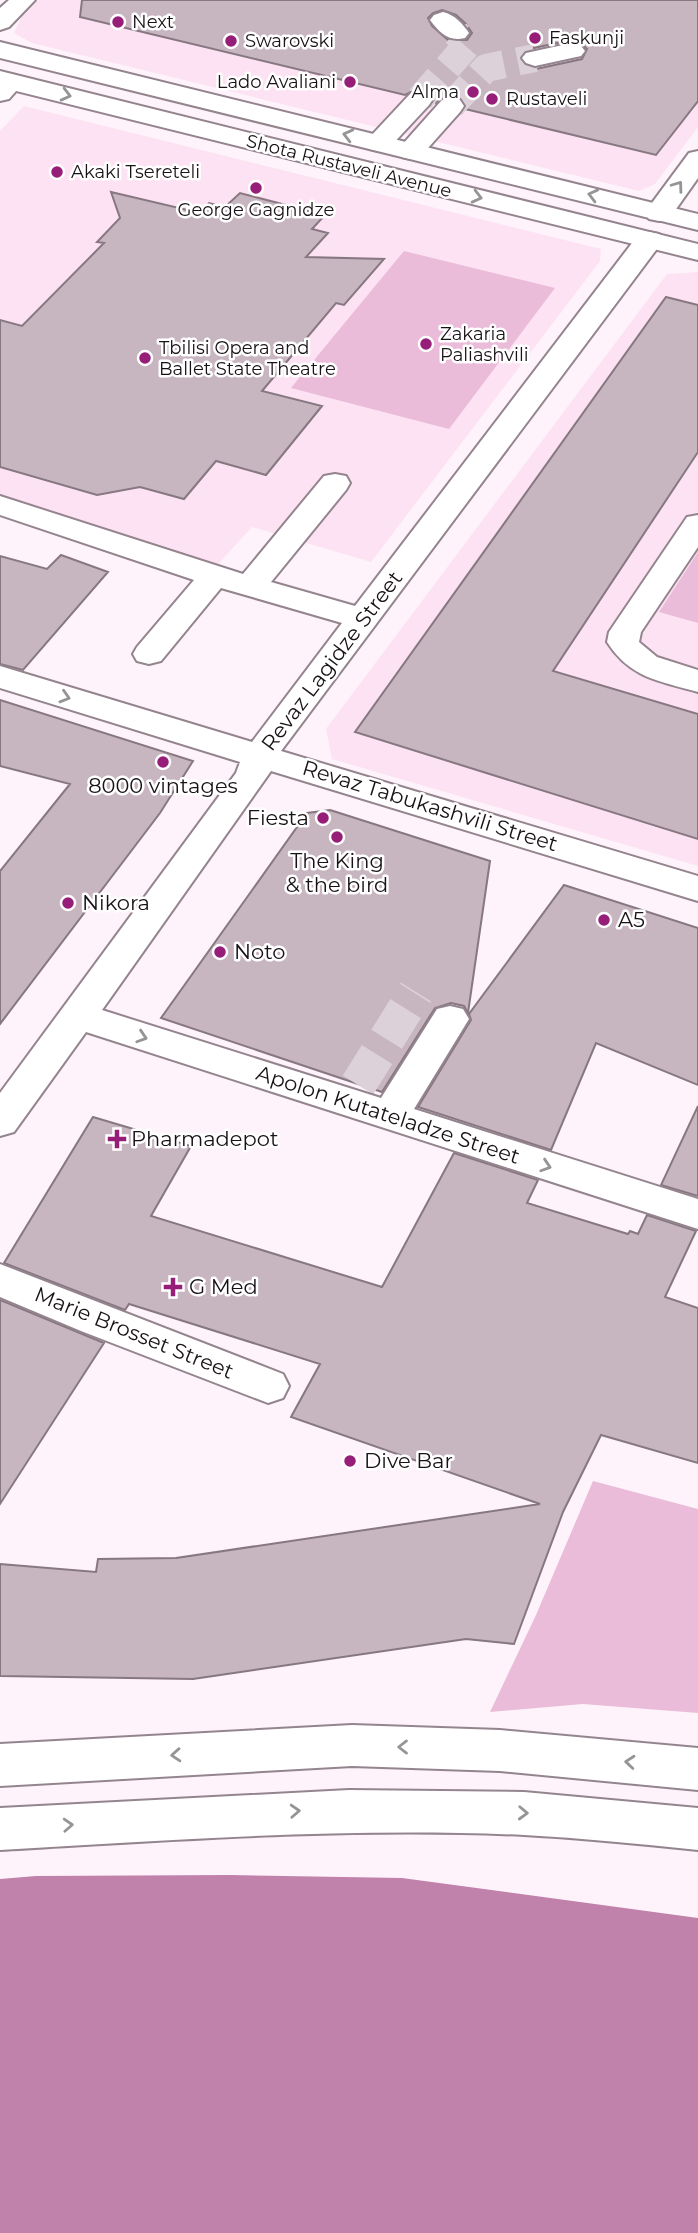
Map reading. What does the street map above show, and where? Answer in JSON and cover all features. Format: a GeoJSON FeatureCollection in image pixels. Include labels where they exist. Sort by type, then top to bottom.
{"type":"FeatureCollection","features":[{"type":"Feature","properties":{"kind":"main road"},"geometry":{"type":"LineString","coordinates":[[0,22],[23,0]]}},
{"type":"Feature","properties":{"kind":"main road","name":"Shota Rustaveli Avenue"},"geometry":{"type":"LineString","coordinates":[[0,50],[411,151],[654,226],[698,252]]}},
{"type":"Feature","properties":{"kind":"main road"},"geometry":{"type":"LineString","coordinates":[[535,58],[572,51]]}},
{"type":"Feature","properties":{"kind":"main road","name":"Shota Rustaveli Avenue"},"geometry":{"type":"LineString","coordinates":[[4,84],[654,226],[698,222]]}},
{"type":"Feature","properties":{"kind":"main road"},"geometry":{"type":"LineString","coordinates":[[379,143],[420,99]]}},
{"type":"Feature","properties":{"kind":"main road"},"geometry":{"type":"LineString","coordinates":[[411,151],[451,106]]}},
{"type":"Feature","properties":{"kind":"main road","name":"Revaz Lagidze Street"},"geometry":{"type":"LineString","coordinates":[[0,1122],[252,776],[260,755],[364,619],[654,226],[698,159]]}},
{"type":"Feature","properties":{"kind":"main road"},"geometry":{"type":"LineString","coordinates":[[250,587],[335,483]]}},
{"type":"Feature","properties":{"kind":"main road"},"geometry":{"type":"LineString","coordinates":[[0,505],[214,576],[364,619]]}},
{"type":"Feature","properties":{"kind":"main road"},"geometry":{"type":"LineString","coordinates":[[698,524],[625,632],[623,642],[630,655],[648,666],[698,681]]}},
{"type":"Feature","properties":{"kind":"main road"},"geometry":{"type":"LineString","coordinates":[[149,654],[214,576]]}},
{"type":"Feature","properties":{"kind":"main road","name":"Revaz Tabukashvili Street"},"geometry":{"type":"LineString","coordinates":[[0,677],[698,889]]}},
{"type":"Feature","properties":{"kind":"main road","name":"Apolon Kutateladze Street"},"geometry":{"type":"LineString","coordinates":[[78,1016],[352,1093],[390,1116],[698,1214]]}},
{"type":"Feature","properties":{"kind":"main road"},"geometry":{"type":"LineString","coordinates":[[390,1116],[450,1019]]}},
{"type":"Feature","properties":{"kind":"main road","name":"Marie Brosset Street"},"geometry":{"type":"LineString","coordinates":[[0,1280],[95,1320],[268,1386]]}},
{"type":"Feature","properties":{"kind":"main road"},"geometry":{"type":"LineString","coordinates":[[0,1765],[303,1747],[423,1747],[533,1753],[698,1769]]}},
{"type":"Feature","properties":{"kind":"main road"},"geometry":{"type":"LineString","coordinates":[[0,1829],[302,1811],[435,1809],[545,1814],[698,1829]]}},
{"type":"Feature","properties":{"kind":"shaded area"},"geometry":{"type":"Polygon","coordinates":[[[39,0],[698,0],[698,127],[655,184],[639,191],[32,43],[14,33],[21,18],[39,0]]]}},
{"type":"Feature","properties":{"kind":"shaded area"},"geometry":{"type":"Polygon","coordinates":[[[24,106],[601,249],[600,261],[371,562],[252,527],[202,582],[0,516],[0,131],[24,106]]]}},
{"type":"Feature","properties":{"kind":"shaded area"},"geometry":{"type":"Polygon","coordinates":[[[404,251],[555,288],[449,429],[291,388],[404,251]]]}},
{"type":"Feature","properties":{"kind":"shaded area"},"geometry":{"type":"Polygon","coordinates":[[[698,272],[698,866],[332,759],[326,729],[667,274],[698,272]]]}},
{"type":"Feature","properties":{"kind":"shaded area"},"geometry":{"type":"Polygon","coordinates":[[[698,552],[698,623],[659,612],[698,552]]]}},
{"type":"Feature","properties":{"kind":"shaded area"},"geometry":{"type":"Polygon","coordinates":[[[593,1481],[698,1509],[698,1713],[583,1704],[490,1712],[536,1615],[593,1481]]]}},
{"type":"Feature","properties":{"kind":"shaded area"},"geometry":{"type":"Polygon","coordinates":[[[36,1876],[402,1878],[698,1918],[698,2233],[0,2233],[0,1879],[36,1876]]]}},
{"type":"Feature","properties":{"kind":"building"},"geometry":{"type":"Polygon","coordinates":[[[82,0],[698,0],[698,101],[656,155],[465,109],[466,105],[461,97],[441,97],[436,103],[430,90],[419,88],[405,95],[80,17],[82,0]],[[442,10],[428,18],[432,26],[448,40],[467,40],[472,33],[466,24],[456,15],[442,10]],[[571,40],[525,50],[520,60],[536,69],[582,59],[587,49],[571,40]]]}},
{"type":"Feature","properties":{"kind":"building","name":"Tbilisi Opera and Ballet State Theatre"},"geometry":{"type":"Polygon","coordinates":[[[111,192],[200,213],[209,203],[225,207],[240,193],[325,215],[312,229],[328,233],[306,257],[384,259],[344,305],[336,303],[262,391],[322,406],[266,475],[216,461],[184,499],[140,487],[97,495],[0,467],[0,320],[22,326],[104,243],[97,242],[120,218],[111,192]]]}},
{"type":"Feature","properties":{"kind":"building"},"geometry":{"type":"Polygon","coordinates":[[[666,297],[698,305],[698,452],[553,671],[698,714],[698,839],[355,732],[666,297]]]}},
{"type":"Feature","properties":{"kind":"building"},"geometry":{"type":"Polygon","coordinates":[[[61,555],[108,572],[23,670],[0,664],[0,556],[47,569],[61,555]]]}},
{"type":"Feature","properties":{"kind":"building"},"geometry":{"type":"Polygon","coordinates":[[[0,700],[193,761],[160,813],[0,1024],[0,871],[70,784],[0,766],[0,700]]]}},
{"type":"Feature","properties":{"kind":"building"},"geometry":{"type":"Polygon","coordinates":[[[330,810],[490,861],[468,1013],[464,1006],[451,1003],[435,1008],[382,1092],[161,1018],[307,813],[330,810]]]}},
{"type":"Feature","properties":{"kind":"building"},"geometry":{"type":"Polygon","coordinates":[[[564,885],[698,928],[698,1085],[596,1043],[551,1150],[418,1107],[471,1020],[469,1014],[564,885]]]}},
{"type":"Feature","properties":{"kind":"building"},"geometry":{"type":"Polygon","coordinates":[[[698,1106],[698,1196],[661,1185],[698,1106]]]}},
{"type":"Feature","properties":{"kind":"building"},"geometry":{"type":"Polygon","coordinates":[[[93,1117],[191,1146],[151,1216],[382,1287],[454,1153],[538,1180],[527,1203],[628,1234],[630,1231],[638,1234],[647,1215],[696,1231],[665,1297],[698,1308],[698,1463],[601,1435],[563,1512],[514,1644],[466,1639],[193,1679],[0,1676],[0,1564],[96,1572],[98,1559],[176,1558],[540,1504],[291,1417],[320,1364],[129,1304],[125,1310],[4,1263],[93,1117]]]}},
{"type":"Feature","properties":{"kind":"building"},"geometry":{"type":"Polygon","coordinates":[[[0,1300],[104,1343],[0,1504],[0,1300]]]}},
{"type":"Feature","properties":{"kind":"tunnel"},"geometry":{"type":"LineString","coordinates":[[420,99],[467,45],[456,33]]}},
{"type":"Feature","properties":{"kind":"tunnel"},"geometry":{"type":"LineString","coordinates":[[451,106],[486,68],[535,58]]}},
{"type":"Feature","properties":{"kind":"tunnel"},"geometry":{"type":"LineString","coordinates":[[358,1085],[416,992]]}},
{"type":"Feature","properties":{"kind":"place","name":"Next"},"geometry":{"type":"Point","coordinates":[118,22]}},
{"type":"Feature","properties":{"kind":"place","name":"Faskunji"},"geometry":{"type":"Point","coordinates":[535,38]}},
{"type":"Feature","properties":{"kind":"place","name":"Swarovski"},"geometry":{"type":"Point","coordinates":[231,41]}},
{"type":"Feature","properties":{"kind":"place","name":"Lado Avaliani"},"geometry":{"type":"Point","coordinates":[350,82]}},
{"type":"Feature","properties":{"kind":"place","name":"Alma"},"geometry":{"type":"Point","coordinates":[473,92]}},
{"type":"Feature","properties":{"kind":"place","name":"Rustaveli"},"geometry":{"type":"Point","coordinates":[492,99]}},
{"type":"Feature","properties":{"kind":"place","name":"Akaki Tsereteli"},"geometry":{"type":"Point","coordinates":[57,172]}},
{"type":"Feature","properties":{"kind":"place","name":"George Gagnidze"},"geometry":{"type":"Point","coordinates":[256,188]}},
{"type":"Feature","properties":{"kind":"place","name":"Zakaria Paliashvili"},"geometry":{"type":"Point","coordinates":[426,344]}},
{"type":"Feature","properties":{"kind":"place","name":"Tbilisi Opera and Ballet State Theatre"},"geometry":{"type":"Point","coordinates":[145,358]}},
{"type":"Feature","properties":{"kind":"place","name":"8000 vintages"},"geometry":{"type":"Point","coordinates":[163,762]}},
{"type":"Feature","properties":{"kind":"place","name":"Fiesta"},"geometry":{"type":"Point","coordinates":[323,818]}},
{"type":"Feature","properties":{"kind":"place","name":"The King & the bird"},"geometry":{"type":"Point","coordinates":[337,837]}},
{"type":"Feature","properties":{"kind":"place","name":"Nikora"},"geometry":{"type":"Point","coordinates":[68,903]}},
{"type":"Feature","properties":{"kind":"place","name":"A5"},"geometry":{"type":"Point","coordinates":[604,920]}},
{"type":"Feature","properties":{"kind":"place","name":"Noto"},"geometry":{"type":"Point","coordinates":[220,952]}},
{"type":"Feature","properties":{"kind":"place","name":"Pharmadepot"},"geometry":{"type":"Point","coordinates":[117,1139]}},
{"type":"Feature","properties":{"kind":"place","name":"G Med"},"geometry":{"type":"Point","coordinates":[173,1287]}},
{"type":"Feature","properties":{"kind":"place","name":"Dive Bar"},"geometry":{"type":"Point","coordinates":[350,1461]}}]}
